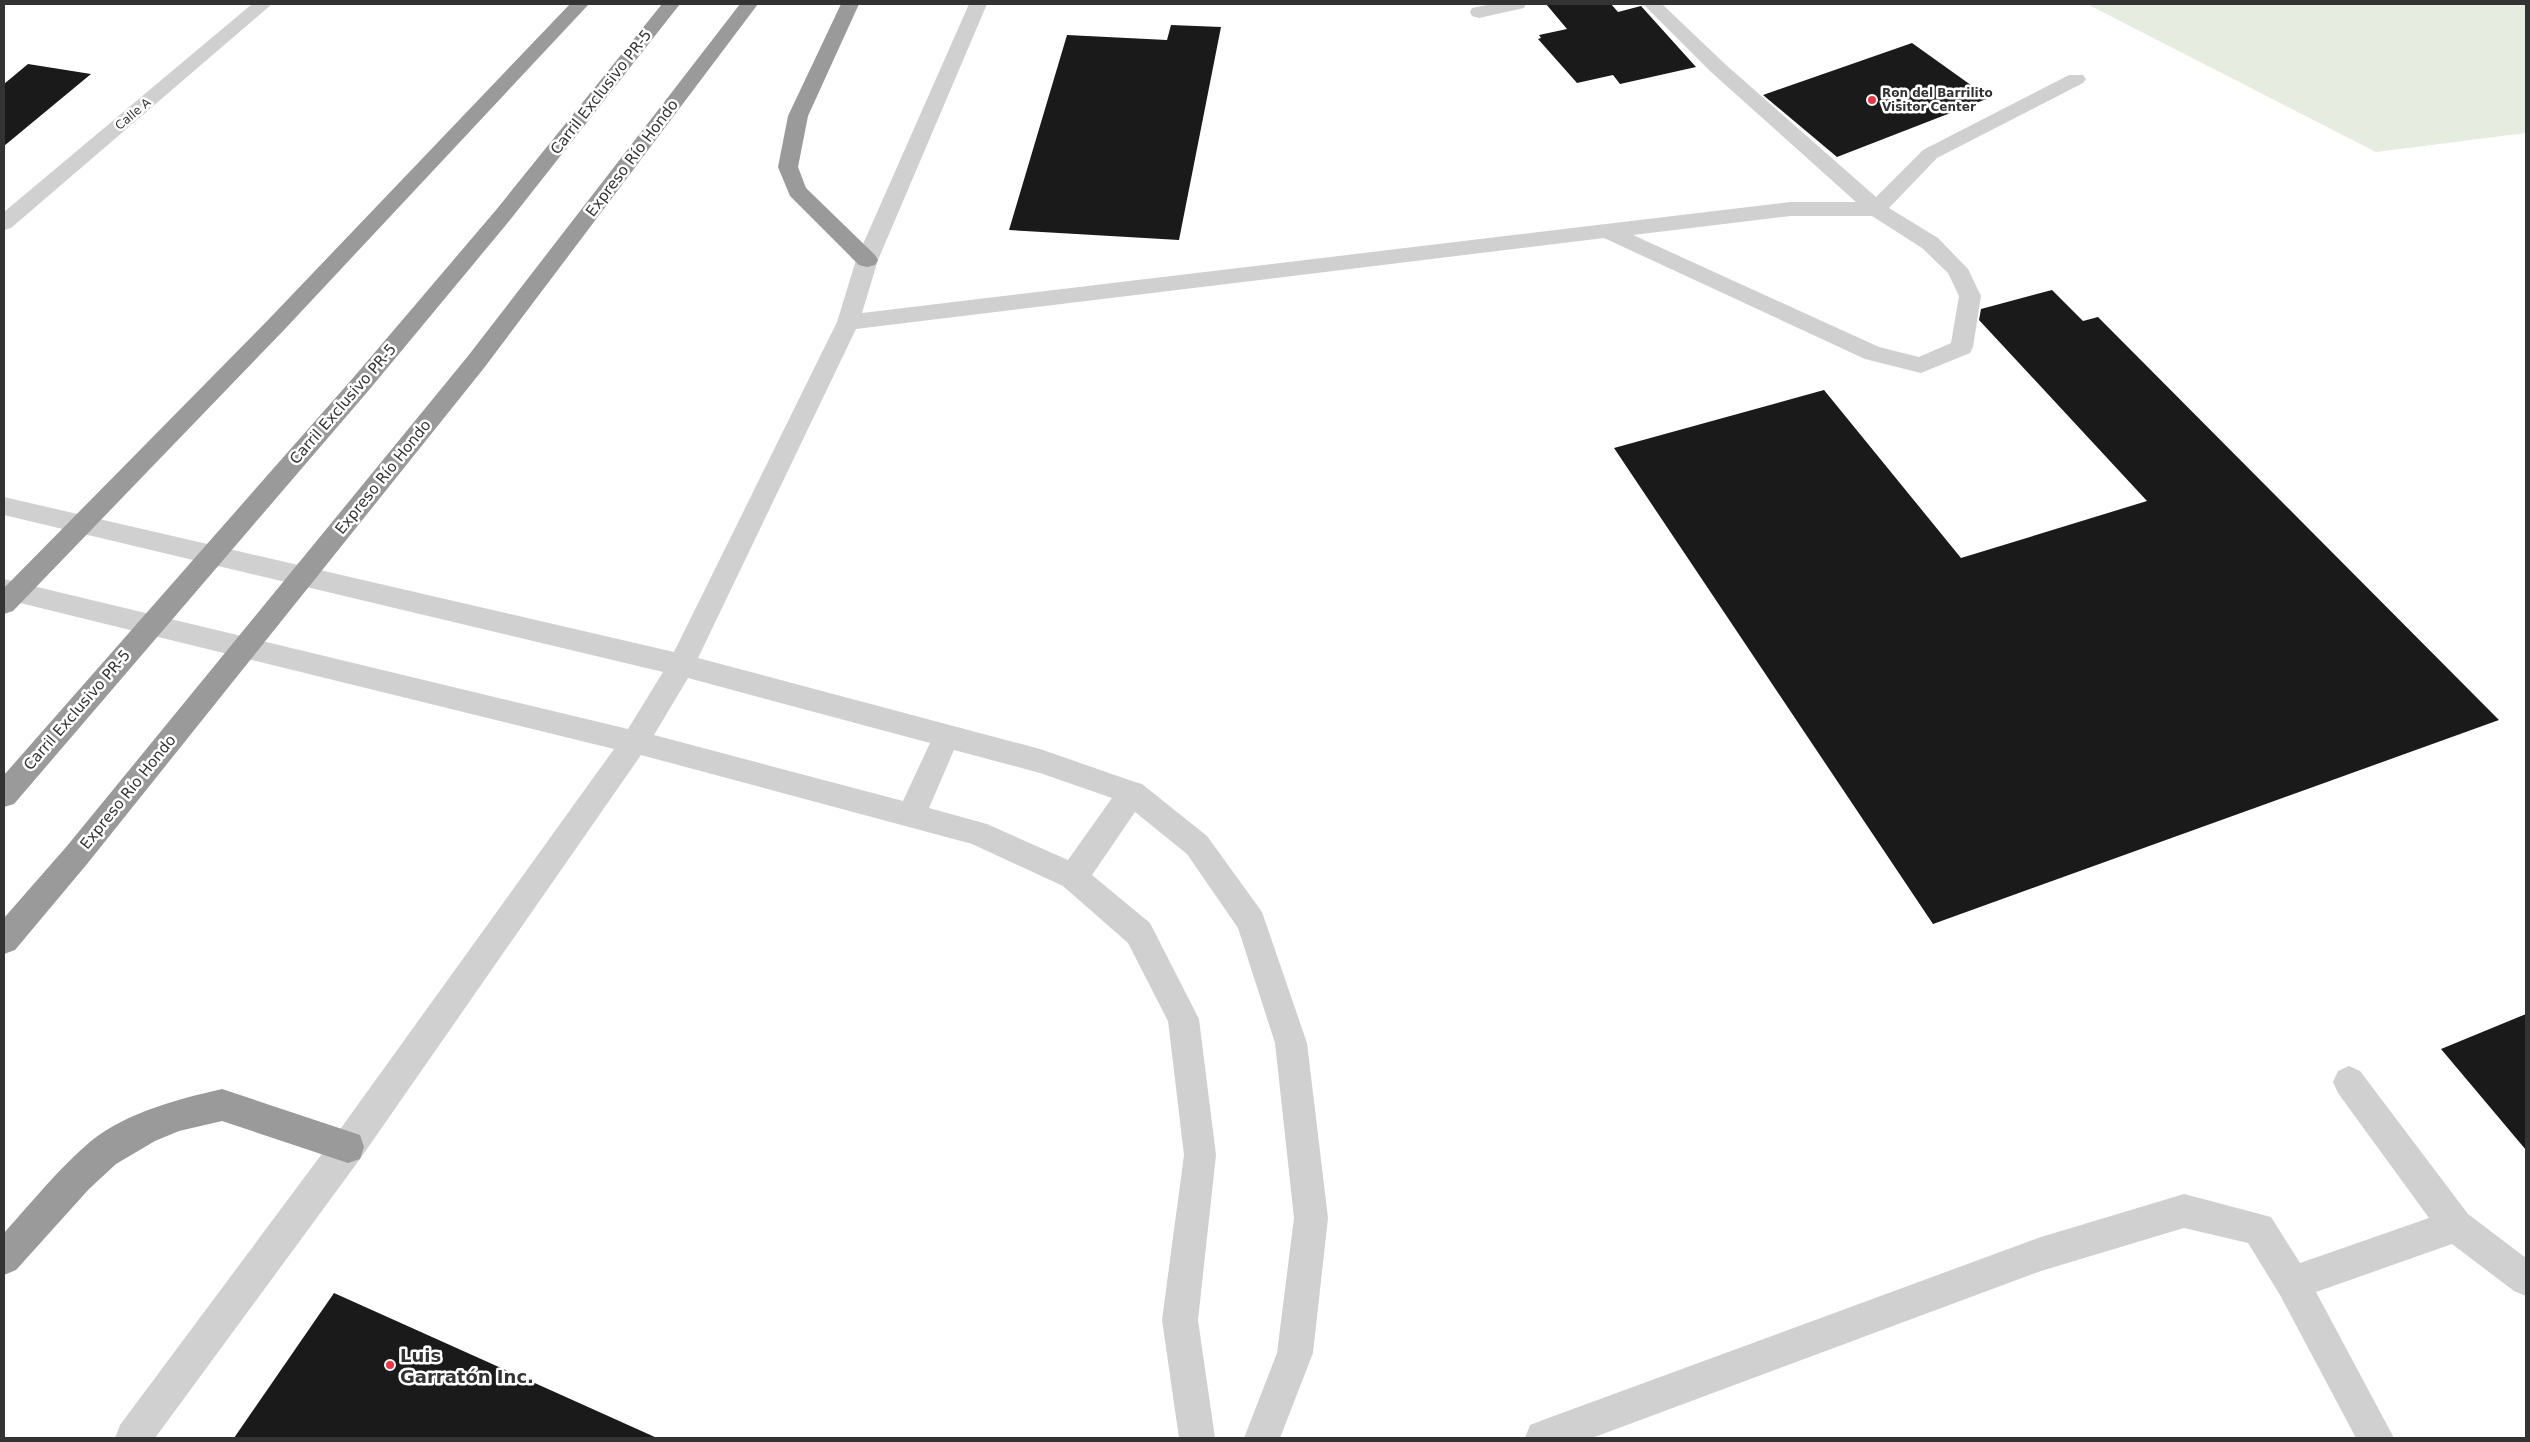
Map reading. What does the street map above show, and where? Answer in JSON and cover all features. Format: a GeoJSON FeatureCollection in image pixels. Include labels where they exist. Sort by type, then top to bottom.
{"type":"FeatureCollection","features":[{"type":"Feature","properties":{"kind":"highway"},"geometry":{"type":"LineString","coordinates":[[4,604],[276,325],[580,4]]}},
{"type":"Feature","properties":{"kind":"highway","name":"Carril Exclusivo PR-5"},"geometry":{"type":"LineString","coordinates":[[4,795],[361,384],[503,215],[671,4]]}},
{"type":"Feature","properties":{"kind":"highway","name":"Expreso Río Hondo"},"geometry":{"type":"LineString","coordinates":[[4,940],[77,855],[476,362],[749,4]]}},
{"type":"Feature","properties":{"kind":"highway"},"geometry":{"type":"LineString","coordinates":[[850,4],[798,116],[788,167],[797,191],[867,260]]}},
{"type":"Feature","properties":{"kind":"highway"},"geometry":{"type":"LineString","coordinates":[[4,1258],[77,1177],[104,1152],[144,1129],[179,1115],[222,1105],[348,1147]]}},
{"type":"Feature","properties":{"kind":"street","name":"Calle A"},"geometry":{"type":"LineString","coordinates":[[5,221],[263,4]]}},
{"type":"Feature","properties":{"kind":"street"},"geometry":{"type":"LineString","coordinates":[[133,1438],[348,1147],[635,742],[681,665],[848,322],[867,260],[978,4]]}},
{"type":"Feature","properties":{"kind":"street"},"geometry":{"type":"LineString","coordinates":[[1479,12],[1517,4]]}},
{"type":"Feature","properties":{"kind":"street"},"geometry":{"type":"LineString","coordinates":[[1607,231],[1873,353],[1921,364],[1962,347],[1970,296],[1957,269],[1930,243],[1876,209],[1718,68],[1652,4]]}},
{"type":"Feature","properties":{"kind":"street"},"geometry":{"type":"LineString","coordinates":[[848,322],[1790,209],[1876,209],[1930,154],[2076,79]]}},
{"type":"Feature","properties":{"kind":"street"},"geometry":{"type":"LineString","coordinates":[[4,506],[681,665],[1040,761],[1132,793],[1197,845],[1251,922],[1291,1043],[1311,1218],[1295,1353],[1262,1438]]}},
{"type":"Feature","properties":{"kind":"street"},"geometry":{"type":"LineString","coordinates":[[4,589],[635,742],[977,833],[1073,876],[1139,933],[1183,1019],[1200,1155],[1180,1320],[1197,1438]]}},
{"type":"Feature","properties":{"kind":"street"},"geometry":{"type":"LineString","coordinates":[[911,816],[946,735]]}},
{"type":"Feature","properties":{"kind":"street"},"geometry":{"type":"LineString","coordinates":[[1073,876],[1132,793]]}},
{"type":"Feature","properties":{"kind":"street"},"geometry":{"type":"LineString","coordinates":[[2349,1082],[2456,1226],[2526,1279]]}},
{"type":"Feature","properties":{"kind":"street"},"geometry":{"type":"LineString","coordinates":[[1543,1438],[2042,1254],[2184,1211],[2259,1229],[2292,1283],[2376,1438]]}},
{"type":"Feature","properties":{"kind":"street"},"geometry":{"type":"LineString","coordinates":[[2292,1283],[2456,1226]]}},
{"type":"Feature","properties":{"kind":"shaded area"},"geometry":{"type":"Polygon","coordinates":[[[2087,4],[2526,4],[2526,133],[2376,152],[2087,4]]]}},
{"type":"Feature","properties":{"kind":"building"},"geometry":{"type":"Polygon","coordinates":[[[1546,4],[1611,4],[1618,12],[1641,6],[1696,67],[1620,84],[1613,75],[1577,83],[1538,39],[1541,38],[1539,35],[1567,29],[1546,4]]]}},
{"type":"Feature","properties":{"kind":"building"},"geometry":{"type":"Polygon","coordinates":[[[1171,25],[1221,27],[1179,240],[1009,230],[1067,35],[1167,40],[1171,25]]]}},
{"type":"Feature","properties":{"kind":"building"},"geometry":{"type":"Polygon","coordinates":[[[1912,43],[1989,98],[1837,157],[1763,95],[1912,43]]]}},
{"type":"Feature","properties":{"kind":"building"},"geometry":{"type":"Polygon","coordinates":[[[28,64],[91,74],[4,146],[4,84],[28,64]]]}},
{"type":"Feature","properties":{"kind":"building"},"geometry":{"type":"Polygon","coordinates":[[[2052,290],[2083,321],[2098,317],[2499,720],[1933,924],[1614,448],[1824,390],[1961,558],[2147,501],[1979,320],[1981,309],[2052,290]]]}},
{"type":"Feature","properties":{"kind":"building"},"geometry":{"type":"Polygon","coordinates":[[[2526,1014],[2526,1150],[2441,1049],[2526,1014]]]}},
{"type":"Feature","properties":{"kind":"building","name":"Luis Garratón Inc."},"geometry":{"type":"Polygon","coordinates":[[[334,1293],[657,1438],[234,1438],[334,1293]]]}},
{"type":"Feature","properties":{"kind":"place","name":"Ron del Barrilito Visitor Center"},"geometry":{"type":"Point","coordinates":[1872,100]}},
{"type":"Feature","properties":{"kind":"place","name":"Luis Garratón Inc."},"geometry":{"type":"Point","coordinates":[390,1365]}}]}
